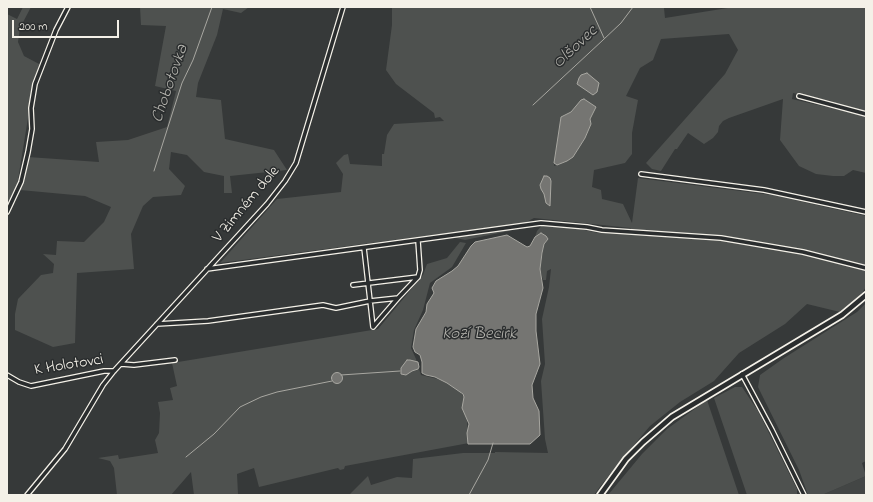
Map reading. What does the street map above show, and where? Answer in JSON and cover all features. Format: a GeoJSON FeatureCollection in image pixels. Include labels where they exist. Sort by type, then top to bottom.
{"type":"FeatureCollection","features":[{"type":"Feature","properties":{"kind":"street"},"geometry":{"type":"LineString","coordinates":[[7,212],[21,182],[28,152],[32,129],[31,108],[35,84],[56,30],[68,7]]}},
{"type":"Feature","properties":{"kind":"street","name":"V Zimném dole"},"geometry":{"type":"LineString","coordinates":[[27,495],[65,449],[103,385],[114,371],[285,181],[296,164],[343,7]]}},
{"type":"Feature","properties":{"kind":"street"},"geometry":{"type":"LineString","coordinates":[[799,96],[866,114]]}},
{"type":"Feature","properties":{"kind":"street"},"geometry":{"type":"LineString","coordinates":[[641,174],[764,190],[866,212]]}},
{"type":"Feature","properties":{"kind":"street"},"geometry":{"type":"LineString","coordinates":[[207,269],[541,223],[587,227],[602,230],[721,238],[802,252],[866,268]]}},
{"type":"Feature","properties":{"kind":"street"},"geometry":{"type":"LineString","coordinates":[[364,248],[373,328],[418,277],[420,270],[418,241]]}},
{"type":"Feature","properties":{"kind":"street"},"geometry":{"type":"LineString","coordinates":[[353,285],[418,277]]}},
{"type":"Feature","properties":{"kind":"street"},"geometry":{"type":"LineString","coordinates":[[600,495],[626,459],[657,429],[672,417],[842,315],[866,295]]}},
{"type":"Feature","properties":{"kind":"street"},"geometry":{"type":"LineString","coordinates":[[156,324],[208,321],[324,305],[336,308],[370,301],[398,298]]}},
{"type":"Feature","properties":{"kind":"street"},"geometry":{"type":"LineString","coordinates":[[121,364],[134,365],[175,360]]}},
{"type":"Feature","properties":{"kind":"street","name":"K Holotovci"},"geometry":{"type":"LineString","coordinates":[[7,375],[19,382],[31,386],[104,371],[114,371]]}},
{"type":"Feature","properties":{"kind":"street"},"geometry":{"type":"LineString","coordinates":[[742,374],[804,495]]}},
{"type":"Feature","properties":{"kind":"shaded area"},"geometry":{"type":"Polygon","coordinates":[[[23,7],[31,7],[20,28],[18,42],[24,56],[41,65],[34,81],[16,192],[7,210],[7,14],[17,19],[23,7]]]}},
{"type":"Feature","properties":{"kind":"shaded area"},"geometry":{"type":"Polygon","coordinates":[[[140,7],[249,7],[241,13],[223,9],[217,35],[198,83],[196,97],[221,100],[225,139],[274,150],[287,170],[230,176],[232,193],[224,193],[224,176],[204,172],[187,155],[171,152],[169,169],[185,186],[181,195],[153,197],[143,206],[131,234],[134,269],[77,273],[75,343],[53,347],[15,330],[15,314],[18,299],[41,275],[53,273],[54,264],[43,254],[56,255],[57,241],[84,242],[104,222],[111,207],[85,196],[20,190],[28,157],[99,162],[96,142],[128,140],[167,127],[176,91],[155,86],[166,26],[141,25],[140,7]]]}},
{"type":"Feature","properties":{"kind":"shaded area"},"geometry":{"type":"Polygon","coordinates":[[[392,7],[669,7],[664,8],[665,18],[734,7],[866,7],[866,111],[844,107],[831,101],[793,93],[792,99],[866,116],[866,173],[853,170],[844,176],[833,176],[816,174],[799,166],[780,140],[783,99],[723,121],[719,126],[718,132],[713,138],[704,144],[688,133],[677,149],[675,149],[661,171],[652,169],[646,163],[725,74],[738,50],[729,34],[661,39],[653,60],[640,68],[626,96],[638,100],[632,133],[632,154],[625,163],[594,170],[592,187],[601,190],[602,199],[623,204],[632,223],[638,178],[772,195],[866,216],[866,287],[862,293],[840,312],[807,304],[785,324],[739,353],[714,381],[680,402],[650,426],[594,495],[349,495],[368,476],[371,485],[397,477],[412,478],[413,459],[463,453],[548,453],[545,439],[541,381],[545,364],[542,319],[549,287],[551,269],[547,271],[546,280],[543,280],[540,269],[544,244],[548,239],[541,233],[535,237],[537,231],[543,224],[566,226],[598,233],[630,232],[631,228],[534,218],[509,231],[465,240],[439,234],[220,263],[277,199],[341,192],[343,174],[336,163],[344,155],[348,154],[350,164],[382,166],[382,154],[384,154],[387,135],[394,124],[444,121],[440,117],[435,118],[434,113],[396,84],[386,70],[392,25],[392,7]],[[584,99],[581,100],[571,112],[561,117],[554,166],[573,157],[585,138],[591,124],[590,119],[596,107],[584,99]]]}},
{"type":"Feature","properties":{"kind":"shaded area"},"geometry":{"type":"Polygon","coordinates":[[[460,242],[466,243],[452,267],[430,283],[423,310],[414,330],[411,348],[421,375],[446,381],[459,390],[465,399],[469,443],[345,466],[344,469],[340,470],[338,468],[259,487],[254,468],[237,474],[238,494],[234,495],[194,495],[191,472],[171,495],[117,495],[114,468],[110,461],[98,458],[118,455],[119,459],[158,453],[155,440],[159,433],[160,413],[158,402],[173,400],[170,388],[177,386],[172,363],[378,329],[423,275],[427,264],[447,258],[460,242]]]}},
{"type":"Feature","properties":{"kind":"shaded area"},"geometry":{"type":"Polygon","coordinates":[[[866,303],[866,461],[862,463],[866,476],[822,495],[808,495],[799,470],[758,387],[760,375],[857,312],[866,303]]]}},
{"type":"Feature","properties":{"kind":"shaded area"},"geometry":{"type":"Polygon","coordinates":[[[735,387],[742,387],[758,411],[797,489],[797,495],[747,495],[714,398],[735,387]]]}},
{"type":"Feature","properties":{"kind":"shaded area"},"geometry":{"type":"Polygon","coordinates":[[[707,400],[739,495],[608,495],[642,454],[667,429],[707,400]]]}},
{"type":"Feature","properties":{"kind":"shaded area"},"geometry":{"type":"Polygon","coordinates":[[[866,476],[866,495],[822,495],[866,476]]]}},
{"type":"Feature","properties":{"kind":"water"},"geometry":{"type":"Polygon","coordinates":[[[587,73],[599,83],[597,92],[593,95],[577,84],[581,75],[587,73]]]}},
{"type":"Feature","properties":{"kind":"water"},"geometry":{"type":"Polygon","coordinates":[[[584,99],[596,107],[590,119],[591,124],[585,138],[573,157],[557,165],[554,163],[561,117],[571,112],[581,100],[584,99]]]}},
{"type":"Feature","properties":{"kind":"water"},"geometry":{"type":"Polygon","coordinates":[[[544,176],[550,178],[551,181],[550,206],[546,203],[540,185],[544,176]]]}},
{"type":"Feature","properties":{"kind":"water","name":"Kozí Becirk"},"geometry":{"type":"Polygon","coordinates":[[[541,233],[548,239],[544,244],[542,253],[540,269],[543,288],[536,314],[536,331],[540,364],[532,385],[533,398],[539,411],[540,435],[530,444],[468,444],[467,433],[469,424],[462,408],[464,397],[463,394],[447,383],[422,373],[422,362],[420,355],[415,352],[413,347],[416,329],[426,312],[427,304],[434,293],[432,288],[436,281],[458,266],[475,242],[507,235],[527,247],[530,246],[535,237],[541,233]]]}},
{"type":"Feature","properties":{"kind":"water"},"geometry":{"type":"Polygon","coordinates":[[[407,360],[418,362],[419,367],[406,375],[401,374],[401,368],[407,360]]]}},
{"type":"Feature","properties":{"kind":"water"},"geometry":{"type":"Polygon","coordinates":[[[337,372],[341,374],[343,378],[341,382],[337,384],[333,382],[331,378],[333,374],[337,372]]]}},
{"type":"Feature","properties":{"kind":"waterway","name":"Chobotovka"},"geometry":{"type":"LineString","coordinates":[[154,171],[182,83],[193,60],[212,7]]}},
{"type":"Feature","properties":{"kind":"waterway"},"geometry":{"type":"LineString","coordinates":[[590,7],[604,38]]}},
{"type":"Feature","properties":{"kind":"waterway","name":"Olšovec"},"geometry":{"type":"LineString","coordinates":[[533,105],[621,23],[633,7]]}},
{"type":"Feature","properties":{"kind":"waterway"},"geometry":{"type":"LineString","coordinates":[[341,375],[400,371]]}},
{"type":"Feature","properties":{"kind":"waterway"},"geometry":{"type":"LineString","coordinates":[[186,457],[214,434],[240,407],[261,397],[277,392],[332,381]]}},
{"type":"Feature","properties":{"kind":"waterway"},"geometry":{"type":"LineString","coordinates":[[469,495],[488,460],[493,443]]}}]}
